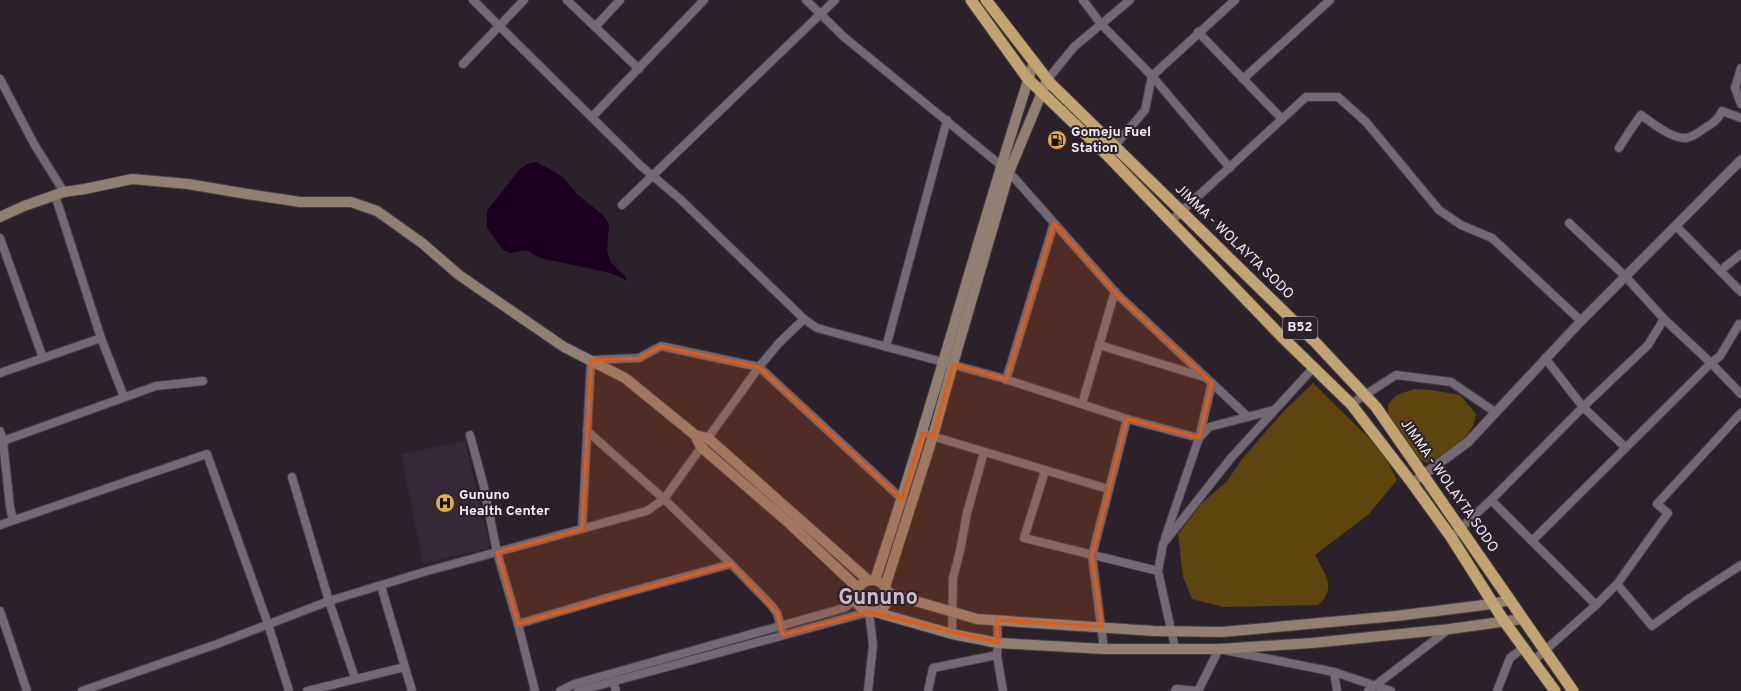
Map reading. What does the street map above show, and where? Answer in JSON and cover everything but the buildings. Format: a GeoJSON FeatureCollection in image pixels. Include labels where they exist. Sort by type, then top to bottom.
{"type":"FeatureCollection","features":[{"type":"Feature","properties":{"kind":"highway","name":"JIMMA - WOLAYTA SODO"},"geometry":{"type":"LineString","coordinates":[[971,0],[1004,48],[1028,79],[1107,155],[1281,336],[1351,404],[1412,482],[1451,537],[1492,604],[1555,691]]}},
{"type":"Feature","properties":{"kind":"highway","name":"JIMMA - WOLAYTA SODO"},"geometry":{"type":"LineString","coordinates":[[986,0],[1047,80],[1315,342],[1376,407],[1573,691]]}},
{"type":"Feature","properties":{"kind":"main road"},"geometry":{"type":"LineString","coordinates":[[872,612],[881,610],[886,605],[888,599],[887,590],[934,436],[948,363],[1000,165],[1034,62]]}},
{"type":"Feature","properties":{"kind":"main road"},"geometry":{"type":"LineString","coordinates":[[871,580],[902,499],[922,433],[948,363],[1009,172],[1047,80]]}},
{"type":"Feature","properties":{"kind":"main road"},"geometry":{"type":"LineString","coordinates":[[0,217],[59,193],[132,179],[188,184],[300,202],[351,202],[377,211],[422,243],[459,275],[564,347],[625,378],[695,435],[701,447],[750,489],[871,580],[881,582],[887,590],[977,620],[1171,631],[1222,632],[1396,616],[1492,604],[1510,600]]}},
{"type":"Feature","properties":{"kind":"main road"},"geometry":{"type":"LineString","coordinates":[[695,435],[708,438],[757,480],[858,588]]}},
{"type":"Feature","properties":{"kind":"main road"},"geometry":{"type":"LineString","coordinates":[[729,471],[736,462]]}},
{"type":"Feature","properties":{"kind":"main road"},"geometry":{"type":"LineString","coordinates":[[750,489],[757,480]]}},
{"type":"Feature","properties":{"kind":"main road"},"geometry":{"type":"LineString","coordinates":[[871,580],[862,583],[856,594],[856,600],[863,610],[952,634],[998,643],[1104,648],[1219,649],[1312,643],[1450,629],[1522,619]]}},
{"type":"Feature","properties":{"kind":"street"},"geometry":{"type":"LineString","coordinates":[[473,0],[652,176],[680,199],[804,319],[817,328],[948,363],[1127,419],[1198,438]]}},
{"type":"Feature","properties":{"kind":"street"},"geometry":{"type":"LineString","coordinates":[[463,64],[524,0]]}},
{"type":"Feature","properties":{"kind":"street"},"geometry":{"type":"LineString","coordinates":[[567,0],[639,69]]}},
{"type":"Feature","properties":{"kind":"street"},"geometry":{"type":"LineString","coordinates":[[595,27],[620,0]]}},
{"type":"Feature","properties":{"kind":"street"},"geometry":{"type":"LineString","coordinates":[[592,117],[704,0]]}},
{"type":"Feature","properties":{"kind":"street"},"geometry":{"type":"LineString","coordinates":[[806,0],[844,37],[1009,172],[1115,291],[1248,417]]}},
{"type":"Feature","properties":{"kind":"street"},"geometry":{"type":"LineString","coordinates":[[622,205],[835,0]]}},
{"type":"Feature","properties":{"kind":"street"},"geometry":{"type":"LineString","coordinates":[[1083,0],[1101,24],[1152,76],[1230,168]]}},
{"type":"Feature","properties":{"kind":"street"},"geometry":{"type":"LineString","coordinates":[[1047,80],[1074,47],[1130,0]]}},
{"type":"Feature","properties":{"kind":"street"},"geometry":{"type":"LineString","coordinates":[[1107,155],[1146,110],[1152,76],[1198,32],[1235,0]]}},
{"type":"Feature","properties":{"kind":"street"},"geometry":{"type":"LineString","coordinates":[[1243,79],[1330,0]]}},
{"type":"Feature","properties":{"kind":"street"},"geometry":{"type":"LineString","coordinates":[[1198,32],[1282,119]]}},
{"type":"Feature","properties":{"kind":"street"},"geometry":{"type":"LineString","coordinates":[[1741,68],[1735,88],[1741,104]]}},
{"type":"Feature","properties":{"kind":"street"},"geometry":{"type":"LineString","coordinates":[[0,80],[59,193],[101,338],[124,397]]}},
{"type":"Feature","properties":{"kind":"street"},"geometry":{"type":"LineString","coordinates":[[1171,221],[1306,97],[1338,97],[1366,122],[1439,210],[1462,225],[1492,238],[1581,321]]}},
{"type":"Feature","properties":{"kind":"street"},"geometry":{"type":"LineString","coordinates":[[1619,148],[1641,116],[1663,130],[1678,137],[1685,138],[1696,135],[1719,119],[1722,111],[1741,118]]}},
{"type":"Feature","properties":{"kind":"street"},"geometry":{"type":"LineString","coordinates":[[886,347],[947,120]]}},
{"type":"Feature","properties":{"kind":"street"},"geometry":{"type":"LineString","coordinates":[[1412,482],[1468,442],[1545,358],[1741,160]]}},
{"type":"Feature","properties":{"kind":"street"},"geometry":{"type":"LineString","coordinates":[[1006,380],[1054,223]]}},
{"type":"Feature","properties":{"kind":"street"},"geometry":{"type":"LineString","coordinates":[[1569,223],[1625,276],[1664,319],[1711,363],[1741,394]]}},
{"type":"Feature","properties":{"kind":"street"},"geometry":{"type":"LineString","coordinates":[[1676,226],[1741,292]]}},
{"type":"Feature","properties":{"kind":"street"},"geometry":{"type":"LineString","coordinates":[[0,238],[43,358]]}},
{"type":"Feature","properties":{"kind":"street"},"geometry":{"type":"LineString","coordinates":[[1720,271],[1741,254]]}},
{"type":"Feature","properties":{"kind":"street"},"geometry":{"type":"LineString","coordinates":[[1082,404],[1115,291]]}},
{"type":"Feature","properties":{"kind":"street"},"geometry":{"type":"LineString","coordinates":[[82,691],[210,647],[329,601],[497,552],[647,511],[664,499],[759,367],[779,343],[804,319]]}},
{"type":"Feature","properties":{"kind":"street"},"geometry":{"type":"LineString","coordinates":[[1451,537],[1491,500],[1583,407],[1648,345],[1664,319]]}},
{"type":"Feature","properties":{"kind":"street"},"geometry":{"type":"LineString","coordinates":[[1532,541],[1625,447],[1720,356],[1740,323]]}},
{"type":"Feature","properties":{"kind":"street"},"geometry":{"type":"LineString","coordinates":[[0,373],[101,338]]}},
{"type":"Feature","properties":{"kind":"street"},"geometry":{"type":"LineString","coordinates":[[1099,344],[1209,380]]}},
{"type":"Feature","properties":{"kind":"street"},"geometry":{"type":"LineString","coordinates":[[582,529],[591,360],[639,358],[661,346],[759,367],[902,499]]}},
{"type":"Feature","properties":{"kind":"street"},"geometry":{"type":"LineString","coordinates":[[1545,358],[1583,407],[1625,447]]}},
{"type":"Feature","properties":{"kind":"street"},"geometry":{"type":"LineString","coordinates":[[1163,544],[1231,458],[1314,367]]}},
{"type":"Feature","properties":{"kind":"street"},"geometry":{"type":"LineString","coordinates":[[1351,404],[1396,375],[1451,382],[1495,412]]}},
{"type":"Feature","properties":{"kind":"street"},"geometry":{"type":"LineString","coordinates":[[1174,648],[1158,571],[1163,544],[1198,438],[1209,380]]}},
{"type":"Feature","properties":{"kind":"street"},"geometry":{"type":"LineString","coordinates":[[3,441],[156,386],[203,381]]}},
{"type":"Feature","properties":{"kind":"street"},"geometry":{"type":"LineString","coordinates":[[1198,438],[1209,427],[1274,410]]}},
{"type":"Feature","properties":{"kind":"street"},"geometry":{"type":"LineString","coordinates":[[1533,661],[1545,652],[1617,584],[1668,513],[1657,504],[1739,418]]}},
{"type":"Feature","properties":{"kind":"street"},"geometry":{"type":"LineString","coordinates":[[1104,648],[1092,556],[1127,419]]}},
{"type":"Feature","properties":{"kind":"street"},"geometry":{"type":"LineString","coordinates":[[0,431],[3,441],[10,508],[13,520]]}},
{"type":"Feature","properties":{"kind":"street"},"geometry":{"type":"LineString","coordinates":[[588,431],[664,499],[771,605],[777,613],[783,634]]}},
{"type":"Feature","properties":{"kind":"street"},"geometry":{"type":"LineString","coordinates":[[922,433],[1108,489]]}},
{"type":"Feature","properties":{"kind":"street"},"geometry":{"type":"LineString","coordinates":[[470,435],[484,487],[497,552],[518,624],[535,691]]}},
{"type":"Feature","properties":{"kind":"street"},"geometry":{"type":"LineString","coordinates":[[952,634],[953,578],[967,513],[984,452]]}},
{"type":"Feature","properties":{"kind":"street"},"geometry":{"type":"LineString","coordinates":[[0,525],[207,454],[268,624],[289,691]]}},
{"type":"Feature","properties":{"kind":"street"},"geometry":{"type":"LineString","coordinates":[[1045,471],[1024,538],[1092,556],[1158,571]]}},
{"type":"Feature","properties":{"kind":"street"},"geometry":{"type":"LineString","coordinates":[[292,477],[329,601],[355,678]]}},
{"type":"Feature","properties":{"kind":"street"},"geometry":{"type":"LineString","coordinates":[[1491,500],[1596,605]]}},
{"type":"Feature","properties":{"kind":"street"},"geometry":{"type":"LineString","coordinates":[[518,624],[731,564]]}},
{"type":"Feature","properties":{"kind":"street"},"geometry":{"type":"LineString","coordinates":[[1617,584],[1652,626],[1690,598],[1741,565]]}},
{"type":"Feature","properties":{"kind":"street"},"geometry":{"type":"LineString","coordinates":[[381,586],[412,691]]}},
{"type":"Feature","properties":{"kind":"street"},"geometry":{"type":"LineString","coordinates":[[560,691],[574,684],[844,608],[856,600]]}},
{"type":"Feature","properties":{"kind":"street"},"geometry":{"type":"LineString","coordinates":[[0,612],[27,691]]}},
{"type":"Feature","properties":{"kind":"street"},"geometry":{"type":"LineString","coordinates":[[578,691],[783,634],[872,612],[873,645],[868,691]]}},
{"type":"Feature","properties":{"kind":"street"},"geometry":{"type":"LineString","coordinates":[[997,620],[997,655],[1003,691]]}},
{"type":"Feature","properties":{"kind":"street"},"geometry":{"type":"LineString","coordinates":[[1372,688],[1450,629]]}},
{"type":"Feature","properties":{"kind":"street"},"geometry":{"type":"LineString","coordinates":[[1497,691],[1510,658],[1523,648]]}},
{"type":"Feature","properties":{"kind":"street"},"geometry":{"type":"LineString","coordinates":[[1175,691],[1176,689],[1198,690],[1219,649],[1334,672],[1372,688],[1392,691]]}},
{"type":"Feature","properties":{"kind":"street"},"geometry":{"type":"LineString","coordinates":[[928,691],[933,668],[997,655]]}},
{"type":"Feature","properties":{"kind":"street"},"geometry":{"type":"LineString","coordinates":[[307,691],[355,678],[405,667]]}},
{"type":"Feature","properties":{"kind":"street"},"geometry":{"type":"LineString","coordinates":[[1334,672],[1337,691]]}},
{"type":"Feature","properties":{"kind":"street"},"geometry":{"type":"LineString","coordinates":[[613,681],[616,691]]}},
{"type":"Feature","properties":{"kind":"highlighted area"},"geometry":{"type":"Polygon","coordinates":[[[1054,223],[1117,294],[1212,383],[1199,438],[1127,419],[1092,556],[1102,627],[997,620],[998,643],[869,612],[783,635],[777,613],[731,564],[518,624],[497,552],[582,529],[591,360],[639,358],[661,346],[759,367],[902,499],[922,433],[933,436],[953,364],[1006,379],[1054,223]]]}},
{"type":"Feature","properties":{"kind":"shaded area"},"geometry":{"type":"Polygon","coordinates":[[[537,162],[562,176],[578,195],[603,215],[609,224],[607,250],[611,263],[624,275],[627,281],[611,273],[540,258],[526,250],[510,253],[502,249],[487,228],[487,211],[519,170],[527,164],[537,162]]]}},
{"type":"Feature","properties":{"kind":"shaded area"},"geometry":{"type":"Polygon","coordinates":[[[1313,383],[1382,451],[1397,480],[1369,514],[1315,555],[1325,574],[1328,586],[1324,598],[1318,605],[1223,607],[1192,599],[1183,577],[1178,534],[1202,503],[1227,481],[1242,459],[1284,411],[1313,383]]]}},
{"type":"Feature","properties":{"kind":"shaded area"},"geometry":{"type":"Polygon","coordinates":[[[1414,389],[1431,390],[1460,395],[1476,414],[1472,427],[1467,435],[1457,445],[1445,454],[1426,463],[1414,455],[1388,415],[1388,404],[1397,395],[1414,389]]]}},
{"type":"Feature","properties":{"kind":"shaded area","name":"Gununo Health Center"},"geometry":{"type":"Polygon","coordinates":[[[465,441],[489,544],[487,549],[423,563],[401,454],[465,441]]]}},
{"type":"Feature","properties":{"kind":"place","name":"Gomeju Fuel Station"},"geometry":{"type":"Point","coordinates":[1057,140]}},
{"type":"Feature","properties":{"kind":"place","name":"Gununo Health Center"},"geometry":{"type":"Point","coordinates":[445,503]}},
{"type":"Feature","properties":{"kind":"district","name":"Gununo"},"geometry":{"type":"Point","coordinates":[878,598]}}]}
